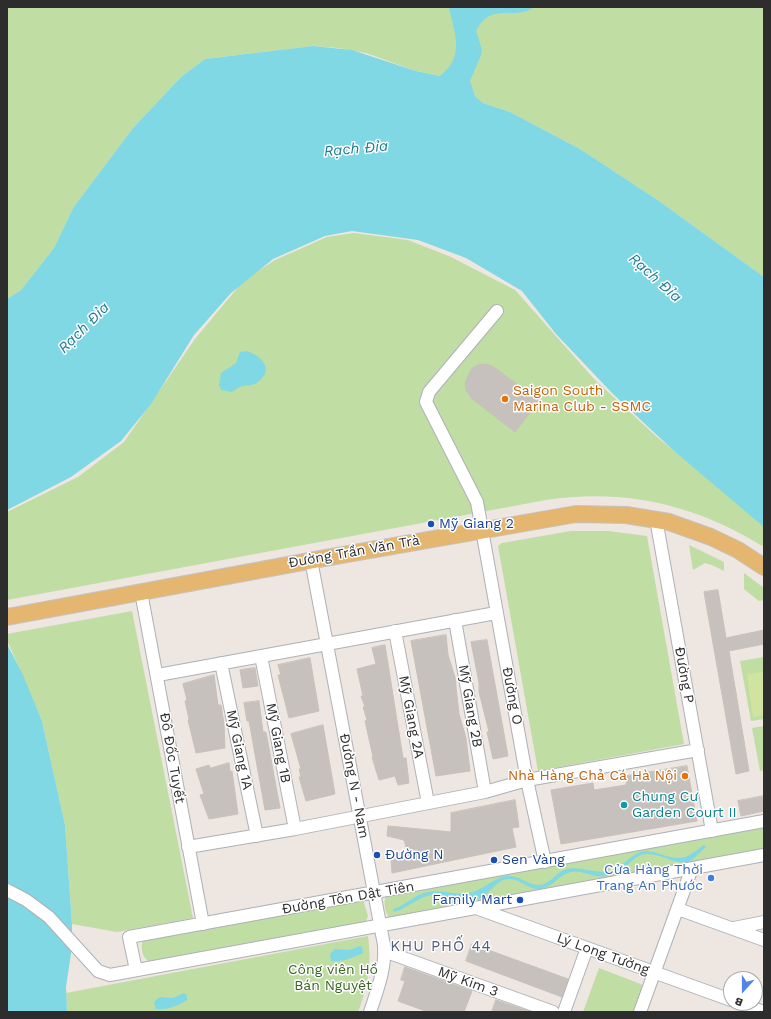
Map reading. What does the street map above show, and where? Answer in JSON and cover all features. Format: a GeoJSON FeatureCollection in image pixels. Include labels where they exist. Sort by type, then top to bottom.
{"type":"FeatureCollection","features":[{"type":"Feature","properties":{"kind":"main road","name":"Đường Trần Văn Trà"},"geometry":{"type":"LineString","coordinates":[[7,617],[482,529],[576,514],[612,513],[656,519],[711,537],[738,550],[764,568]]}},
{"type":"Feature","properties":{"kind":"street","name":"Đường O"},"geometry":{"type":"LineString","coordinates":[[497,311],[429,392],[426,399],[427,407],[477,502],[496,613],[545,862]]}},
{"type":"Feature","properties":{"kind":"street","name":"Đường P"},"geometry":{"type":"LineString","coordinates":[[656,519],[712,831]]}},
{"type":"Feature","properties":{"kind":"street","name":"Đường N - Nam"},"geometry":{"type":"LineString","coordinates":[[311,560],[384,951],[381,975],[370,1012]]}},
{"type":"Feature","properties":{"kind":"street","name":"Đô Đốc Tuyết"},"geometry":{"type":"LineString","coordinates":[[141,592],[158,675],[203,924]]}},
{"type":"Feature","properties":{"kind":"street"},"geometry":{"type":"LineString","coordinates":[[158,675],[496,613]]}},
{"type":"Feature","properties":{"kind":"street","name":"Mỹ Giang 2B"},"geometry":{"type":"LineString","coordinates":[[455,620],[485,792]]}},
{"type":"Feature","properties":{"kind":"street","name":"Mỹ Giang 2A"},"geometry":{"type":"LineString","coordinates":[[395,631],[428,803]]}},
{"type":"Feature","properties":{"kind":"street","name":"Mỹ Giang 1B"},"geometry":{"type":"LineString","coordinates":[[261,656],[295,829]]}},
{"type":"Feature","properties":{"kind":"street","name":"Mỹ Giang 1A"},"geometry":{"type":"LineString","coordinates":[[221,663],[257,836]]}},
{"type":"Feature","properties":{"kind":"street"},"geometry":{"type":"LineString","coordinates":[[188,846],[295,829],[485,792],[528,780],[698,750]]}},
{"type":"Feature","properties":{"kind":"street","name":"Đường Tôn Dật Tiên"},"geometry":{"type":"LineString","coordinates":[[136,970],[129,938],[764,821]]}},
{"type":"Feature","properties":{"kind":"street"},"geometry":{"type":"LineString","coordinates":[[7,890],[26,900],[49,916],[95,968],[106,975],[764,855]]}},
{"type":"Feature","properties":{"kind":"street"},"geometry":{"type":"LineString","coordinates":[[640,1012],[692,868]]}},
{"type":"Feature","properties":{"kind":"street","name":"Lý Long Tường"},"geometry":{"type":"LineString","coordinates":[[476,908],[723,997]]}},
{"type":"Feature","properties":{"kind":"street"},"geometry":{"type":"LineString","coordinates":[[678,909],[764,940]]}},
{"type":"Feature","properties":{"kind":"street"},"geometry":{"type":"LineString","coordinates":[[733,928],[764,922]]}},
{"type":"Feature","properties":{"kind":"street"},"geometry":{"type":"LineString","coordinates":[[564,1012],[587,948]]}},
{"type":"Feature","properties":{"kind":"street","name":"Mỹ Kim 3"},"geometry":{"type":"LineString","coordinates":[[384,951],[553,1012]]}},
{"type":"Feature","properties":{"kind":"green space"},"geometry":{"type":"Polygon","coordinates":[[[7,7],[764,7],[764,277],[659,201],[580,149],[510,112],[483,103],[475,96],[471,86],[440,76],[416,71],[366,53],[338,48],[313,46],[205,59],[181,77],[133,128],[73,208],[54,248],[21,290],[7,299],[7,7]]]}},
{"type":"Feature","properties":{"kind":"green space"},"geometry":{"type":"Polygon","coordinates":[[[354,233],[408,240],[451,257],[515,290],[595,380],[657,437],[764,524],[764,547],[738,532],[712,520],[660,503],[604,496],[576,497],[546,500],[7,600],[7,512],[78,477],[124,442],[195,339],[244,280],[275,260],[327,237],[354,233]]]}},
{"type":"Feature","properties":{"kind":"green space"},"geometry":{"type":"Polygon","coordinates":[[[571,531],[608,531],[647,536],[684,744],[538,771],[498,546],[502,543],[571,531]]]}},
{"type":"Feature","properties":{"kind":"green space"},"geometry":{"type":"Polygon","coordinates":[[[689,545],[724,562],[724,571],[705,563],[693,570],[689,545]]]}},
{"type":"Feature","properties":{"kind":"green space"},"geometry":{"type":"Polygon","coordinates":[[[744,573],[764,588],[764,600],[759,601],[744,589],[744,573]]]}},
{"type":"Feature","properties":{"kind":"green space"},"geometry":{"type":"Polygon","coordinates":[[[132,611],[193,918],[117,932],[72,924],[65,825],[42,721],[7,640],[7,634],[132,611]]]}},
{"type":"Feature","properties":{"kind":"green space"},"geometry":{"type":"Polygon","coordinates":[[[764,657],[764,719],[751,721],[740,661],[764,657]]]}},
{"type":"Feature","properties":{"kind":"green space"},"geometry":{"type":"Polygon","coordinates":[[[764,672],[764,715],[753,717],[747,674],[764,672]]]}},
{"type":"Feature","properties":{"kind":"green space"},"geometry":{"type":"Polygon","coordinates":[[[764,726],[764,770],[760,771],[752,728],[764,726]]]}},
{"type":"Feature","properties":{"kind":"green space"},"geometry":{"type":"Polygon","coordinates":[[[764,825],[764,851],[390,919],[385,908],[386,896],[764,825]]]}},
{"type":"Feature","properties":{"kind":"green space"},"geometry":{"type":"Polygon","coordinates":[[[363,900],[368,916],[365,923],[150,962],[145,958],[142,952],[143,940],[363,900]]]}},
{"type":"Feature","properties":{"kind":"green space","name":"Công viên Hồ Bán Nguyệt"},"geometry":{"type":"Polygon","coordinates":[[[368,936],[370,956],[367,984],[358,1012],[67,1012],[66,993],[368,936]]]}},
{"type":"Feature","properties":{"kind":"green space"},"geometry":{"type":"Polygon","coordinates":[[[599,968],[643,985],[633,1012],[583,1012],[599,968]]]}},
{"type":"Feature","properties":{"kind":"water","name":"Rạch Đỉa"},"geometry":{"type":"Polygon","coordinates":[[[449,7],[535,7],[518,13],[496,14],[489,16],[482,22],[476,31],[482,50],[481,55],[470,81],[475,96],[483,103],[510,112],[580,149],[659,201],[764,277],[764,527],[674,451],[613,394],[556,334],[522,291],[466,258],[418,240],[352,231],[325,236],[273,259],[231,293],[194,335],[151,404],[121,441],[71,477],[7,510],[7,299],[21,290],[54,248],[73,208],[133,128],[181,77],[205,59],[313,46],[352,50],[416,71],[440,76],[448,68],[456,52],[455,35],[449,7]]]}},
{"type":"Feature","properties":{"kind":"water"},"geometry":{"type":"Polygon","coordinates":[[[246,351],[257,356],[264,363],[266,368],[263,377],[256,384],[242,386],[232,392],[221,390],[219,385],[221,373],[236,363],[240,352],[246,351]]]}},
{"type":"Feature","properties":{"kind":"water"},"geometry":{"type":"Polygon","coordinates":[[[7,644],[23,675],[42,721],[65,825],[72,924],[72,947],[66,987],[67,1012],[7,1012],[7,644]]]}},
{"type":"Feature","properties":{"kind":"water"},"geometry":{"type":"Polygon","coordinates":[[[704,845],[706,847],[692,860],[686,863],[676,862],[658,855],[648,854],[637,857],[619,872],[609,876],[603,877],[575,871],[562,876],[544,888],[539,889],[535,889],[516,880],[508,879],[500,882],[482,897],[471,901],[433,895],[423,898],[394,912],[393,909],[423,893],[439,891],[462,894],[473,892],[497,879],[506,876],[515,877],[538,885],[550,881],[559,873],[567,869],[577,868],[598,872],[609,871],[618,867],[640,852],[651,851],[674,858],[679,858],[688,856],[704,845]]]}},
{"type":"Feature","properties":{"kind":"water"},"geometry":{"type":"Polygon","coordinates":[[[360,946],[362,947],[363,953],[343,960],[331,961],[330,954],[335,949],[349,950],[360,946]]]}},
{"type":"Feature","properties":{"kind":"water"},"geometry":{"type":"Polygon","coordinates":[[[184,993],[187,995],[187,1000],[176,1006],[156,1009],[154,1002],[160,997],[173,998],[184,993]]]}},
{"type":"Feature","properties":{"kind":"building","name":"Saigon South Marina Club - SSMC"},"geometry":{"type":"Polygon","coordinates":[[[486,364],[494,367],[539,401],[515,432],[471,398],[466,390],[465,383],[471,369],[478,365],[486,364]]]}},
{"type":"Feature","properties":{"kind":"building"},"geometry":{"type":"Polygon","coordinates":[[[718,590],[726,638],[764,630],[764,644],[729,651],[749,771],[736,774],[704,592],[718,590]]]}},
{"type":"Feature","properties":{"kind":"building"},"geometry":{"type":"Polygon","coordinates":[[[446,635],[448,655],[455,677],[459,714],[466,738],[470,771],[436,776],[411,641],[446,635]]]}},
{"type":"Feature","properties":{"kind":"building"},"geometry":{"type":"Polygon","coordinates":[[[487,640],[508,756],[493,759],[487,732],[489,732],[479,692],[479,683],[471,642],[487,640]]]}},
{"type":"Feature","properties":{"kind":"building"},"geometry":{"type":"Polygon","coordinates":[[[385,645],[403,758],[406,758],[409,783],[398,785],[395,776],[379,780],[372,757],[365,721],[367,720],[363,707],[365,707],[361,696],[363,696],[357,669],[376,664],[372,648],[385,645]]]}},
{"type":"Feature","properties":{"kind":"building"},"geometry":{"type":"Polygon","coordinates":[[[310,658],[319,711],[289,718],[278,675],[281,675],[278,665],[310,658]]]}},
{"type":"Feature","properties":{"kind":"building"},"geometry":{"type":"Polygon","coordinates":[[[255,668],[258,686],[243,688],[240,670],[255,668]]]}},
{"type":"Feature","properties":{"kind":"building"},"geometry":{"type":"Polygon","coordinates":[[[214,675],[218,705],[221,705],[224,724],[225,748],[196,753],[188,720],[185,701],[187,700],[183,684],[214,675]]]}},
{"type":"Feature","properties":{"kind":"building"},"geometry":{"type":"Polygon","coordinates":[[[259,701],[263,732],[266,732],[280,808],[265,810],[249,721],[247,721],[244,703],[259,701]]]}},
{"type":"Feature","properties":{"kind":"building"},"geometry":{"type":"Polygon","coordinates":[[[323,725],[335,794],[306,801],[299,777],[301,777],[299,769],[301,769],[291,734],[323,725]]]}},
{"type":"Feature","properties":{"kind":"building"},"geometry":{"type":"Polygon","coordinates":[[[229,763],[230,772],[232,771],[238,814],[209,819],[200,795],[204,794],[196,769],[209,765],[210,768],[229,763]]]}},
{"type":"Feature","properties":{"kind":"building","name":"Chung Cư Garden Court II"},"geometry":{"type":"Polygon","coordinates":[[[687,766],[697,821],[561,844],[551,790],[593,783],[594,790],[626,785],[627,776],[687,766]]]}},
{"type":"Feature","properties":{"kind":"building"},"geometry":{"type":"Polygon","coordinates":[[[764,796],[764,811],[741,816],[738,801],[764,796]]]}},
{"type":"Feature","properties":{"kind":"building"},"geometry":{"type":"Polygon","coordinates":[[[515,800],[519,827],[512,828],[516,847],[392,873],[391,859],[409,858],[404,840],[387,836],[388,826],[451,832],[451,813],[515,800]]]}},
{"type":"Feature","properties":{"kind":"building"},"geometry":{"type":"Polygon","coordinates":[[[472,944],[568,979],[562,997],[466,961],[472,944]]]}},
{"type":"Feature","properties":{"kind":"building"},"geometry":{"type":"Polygon","coordinates":[[[405,967],[472,991],[464,1012],[428,1012],[398,1001],[405,981],[401,980],[405,967]]]}},
{"type":"Feature","properties":{"kind":"building"},"geometry":{"type":"Polygon","coordinates":[[[496,1000],[531,1012],[492,1012],[496,1000]]]}},
{"type":"Feature","properties":{"kind":"place","name":"Saigon South Marina Club - SSMC"},"geometry":{"type":"Point","coordinates":[505,399]}},
{"type":"Feature","properties":{"kind":"place","name":"Mỹ Giang 2"},"geometry":{"type":"Point","coordinates":[431,524]}},
{"type":"Feature","properties":{"kind":"place","name":"Nhà Hàng Chả Cá Hà Nội"},"geometry":{"type":"Point","coordinates":[685,776]}},
{"type":"Feature","properties":{"kind":"place","name":"Chung Cư Garden Court II"},"geometry":{"type":"Point","coordinates":[624,805]}},
{"type":"Feature","properties":{"kind":"place","name":"Đường N"},"geometry":{"type":"Point","coordinates":[377,855]}},
{"type":"Feature","properties":{"kind":"place","name":"Sen Vàng"},"geometry":{"type":"Point","coordinates":[494,860]}},
{"type":"Feature","properties":{"kind":"place","name":"Cửa Hàng Thời Trang An Phước"},"geometry":{"type":"Point","coordinates":[711,878]}},
{"type":"Feature","properties":{"kind":"place","name":"Family Mart"},"geometry":{"type":"Point","coordinates":[520,900]}},
{"type":"Feature","properties":{"kind":"district","name":"KHU PHỐ 44"},"geometry":{"type":"Point","coordinates":[441,947]}}]}
